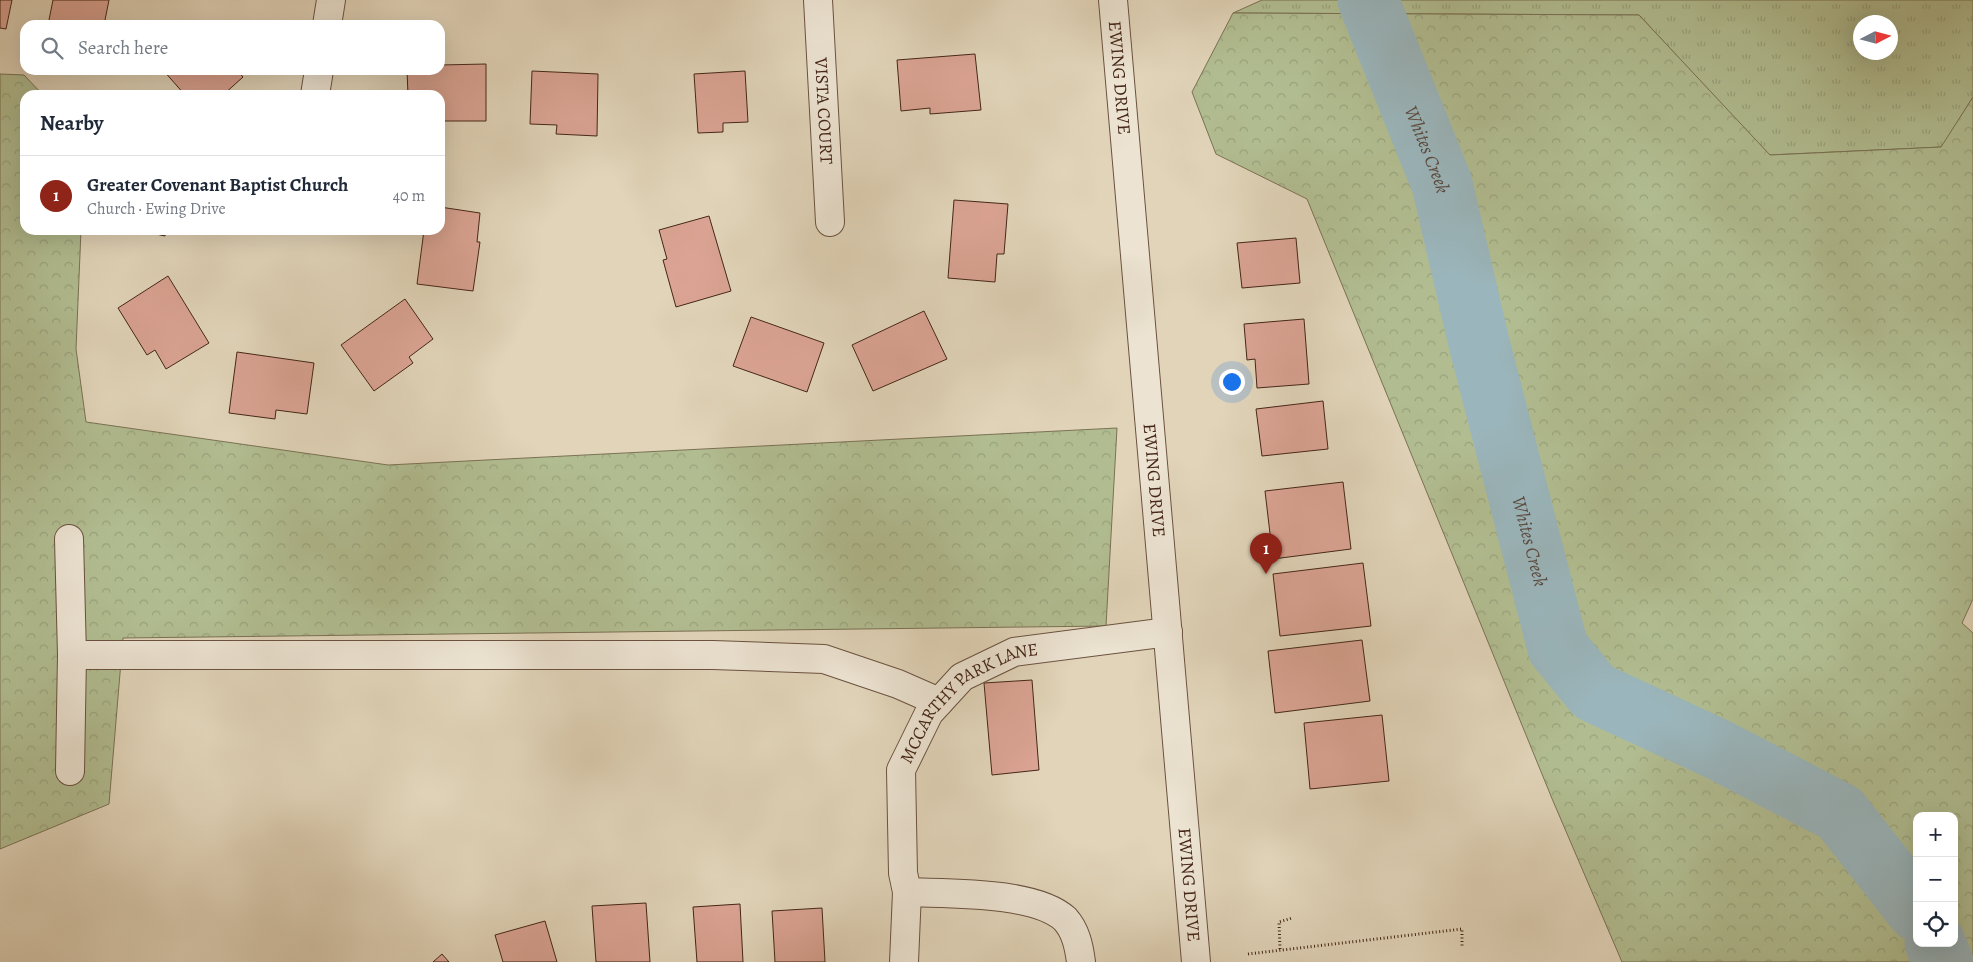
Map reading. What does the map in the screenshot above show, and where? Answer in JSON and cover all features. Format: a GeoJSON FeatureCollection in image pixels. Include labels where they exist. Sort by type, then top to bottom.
{"type":"FeatureCollection","features":[{"type":"Feature","properties":{"kind":"street"},"geometry":{"type":"LineString","coordinates":[[328,20],[331,0]]}},
{"type":"Feature","properties":{"kind":"street","name":"VISTA COURT"},"geometry":{"type":"LineString","coordinates":[[818,0],[830,222]]}},
{"type":"Feature","properties":{"kind":"street","name":"EWING DRIVE"},"geometry":{"type":"LineString","coordinates":[[1114,0],[1196,962]]}},
{"type":"Feature","properties":{"kind":"street"},"geometry":{"type":"LineString","coordinates":[[316,90],[318,75]]}},
{"type":"Feature","properties":{"kind":"street"},"geometry":{"type":"LineString","coordinates":[[70,539],[72,655],[70,772]]}},
{"type":"Feature","properties":{"kind":"street","name":"MCCARTHY PARK LANE"},"geometry":{"type":"LineString","coordinates":[[904,962],[906,892],[903,873],[901,770],[929,713],[962,677],[1014,652],[1168,632]]}},
{"type":"Feature","properties":{"kind":"street"},"geometry":{"type":"LineString","coordinates":[[72,655],[694,655],[824,659],[898,684],[938,702]]}},
{"type":"Feature","properties":{"kind":"street"},"geometry":{"type":"LineString","coordinates":[[906,892],[990,896],[1036,903],[1065,920],[1077,938],[1081,962]]}},
{"type":"Feature","properties":{"kind":"path"},"geometry":{"type":"LineString","coordinates":[[1280,949],[1279,922],[1292,918]]}},
{"type":"Feature","properties":{"kind":"path"},"geometry":{"type":"LineString","coordinates":[[1248,954],[1462,929],[1462,947]]}},
{"type":"Feature","properties":{"kind":"green space"},"geometry":{"type":"Polygon","coordinates":[[[1262,0],[1973,0],[1973,97],[1942,147],[1769,155],[1639,15],[1233,13],[1262,0]]]}},
{"type":"Feature","properties":{"kind":"green space"},"geometry":{"type":"Polygon","coordinates":[[[1233,13],[1639,15],[1770,155],[1941,147],[1973,97],[1973,599],[1962,623],[1973,633],[1973,962],[1622,962],[1553,801],[1307,199],[1216,154],[1192,92],[1233,13]]]}},
{"type":"Feature","properties":{"kind":"green space"},"geometry":{"type":"Polygon","coordinates":[[[0,74],[24,75],[38,90],[20,90],[20,235],[81,235],[76,349],[86,422],[388,465],[1117,428],[1106,626],[123,638],[109,804],[0,849],[0,74]]]}},
{"type":"Feature","properties":{"kind":"building"},"geometry":{"type":"Polygon","coordinates":[[[0,0],[12,0],[6,29],[0,28],[0,0]]]}},
{"type":"Feature","properties":{"kind":"building"},"geometry":{"type":"Polygon","coordinates":[[[53,0],[109,0],[105,20],[49,20],[53,0]]]}},
{"type":"Feature","properties":{"kind":"building"},"geometry":{"type":"Polygon","coordinates":[[[975,54],[981,110],[930,114],[930,108],[901,111],[897,60],[975,54]]]}},
{"type":"Feature","properties":{"kind":"building"},"geometry":{"type":"Polygon","coordinates":[[[486,64],[486,121],[445,121],[445,90],[408,90],[407,75],[445,75],[445,65],[486,64]]]}},
{"type":"Feature","properties":{"kind":"building"},"geometry":{"type":"Polygon","coordinates":[[[532,71],[598,74],[597,136],[556,134],[557,125],[530,124],[532,71]]]}},
{"type":"Feature","properties":{"kind":"building"},"geometry":{"type":"Polygon","coordinates":[[[745,71],[748,122],[723,123],[723,132],[698,133],[694,74],[745,71]]]}},
{"type":"Feature","properties":{"kind":"building"},"geometry":{"type":"Polygon","coordinates":[[[167,75],[241,75],[243,77],[229,90],[181,90],[167,75]]]}},
{"type":"Feature","properties":{"kind":"building"},"geometry":{"type":"Polygon","coordinates":[[[954,200],[1008,204],[1004,254],[997,254],[995,282],[948,278],[954,200]]]}},
{"type":"Feature","properties":{"kind":"building"},"geometry":{"type":"Polygon","coordinates":[[[445,208],[480,213],[477,242],[480,242],[473,291],[417,284],[423,235],[445,235],[445,208]]]}},
{"type":"Feature","properties":{"kind":"building"},"geometry":{"type":"Polygon","coordinates":[[[709,216],[731,291],[676,307],[663,260],[667,259],[659,230],[709,216]]]}},
{"type":"Feature","properties":{"kind":"building"},"geometry":{"type":"Polygon","coordinates":[[[1296,238],[1300,283],[1242,288],[1237,243],[1296,238]]]}},
{"type":"Feature","properties":{"kind":"building"},"geometry":{"type":"Polygon","coordinates":[[[168,276],[209,343],[166,369],[155,350],[147,355],[118,308],[168,276]]]}},
{"type":"Feature","properties":{"kind":"building"},"geometry":{"type":"Polygon","coordinates":[[[405,299],[433,339],[409,357],[413,363],[374,391],[341,345],[405,299]]]}},
{"type":"Feature","properties":{"kind":"building"},"geometry":{"type":"Polygon","coordinates":[[[924,311],[947,359],[873,391],[852,345],[924,311]]]}},
{"type":"Feature","properties":{"kind":"building"},"geometry":{"type":"Polygon","coordinates":[[[751,317],[824,343],[807,392],[733,366],[751,317]]]}},
{"type":"Feature","properties":{"kind":"building"},"geometry":{"type":"Polygon","coordinates":[[[1304,319],[1309,384],[1257,388],[1255,359],[1247,360],[1244,324],[1304,319]]]}},
{"type":"Feature","properties":{"kind":"building"},"geometry":{"type":"Polygon","coordinates":[[[237,352],[314,363],[307,414],[276,410],[275,419],[229,413],[237,352]]]}},
{"type":"Feature","properties":{"kind":"building"},"geometry":{"type":"Polygon","coordinates":[[[1323,401],[1328,449],[1262,456],[1256,409],[1323,401]]]}},
{"type":"Feature","properties":{"kind":"building"},"geometry":{"type":"Polygon","coordinates":[[[1343,482],[1351,549],[1273,559],[1265,491],[1343,482]]]}},
{"type":"Feature","properties":{"kind":"building"},"geometry":{"type":"Polygon","coordinates":[[[1363,563],[1371,626],[1280,636],[1273,574],[1363,563]]]}},
{"type":"Feature","properties":{"kind":"building"},"geometry":{"type":"Polygon","coordinates":[[[1362,640],[1370,701],[1275,713],[1268,651],[1362,640]]]}},
{"type":"Feature","properties":{"kind":"building"},"geometry":{"type":"Polygon","coordinates":[[[1032,680],[1039,770],[992,775],[984,683],[1032,680]]]}},
{"type":"Feature","properties":{"kind":"building"},"geometry":{"type":"Polygon","coordinates":[[[1382,715],[1389,781],[1310,789],[1304,723],[1382,715]]]}},
{"type":"Feature","properties":{"kind":"building"},"geometry":{"type":"Polygon","coordinates":[[[646,903],[650,962],[596,962],[592,906],[646,903]]]}},
{"type":"Feature","properties":{"kind":"building"},"geometry":{"type":"Polygon","coordinates":[[[740,904],[743,962],[697,962],[693,907],[740,904]]]}},
{"type":"Feature","properties":{"kind":"building"},"geometry":{"type":"Polygon","coordinates":[[[822,908],[825,962],[775,962],[772,911],[822,908]]]}},
{"type":"Feature","properties":{"kind":"building"},"geometry":{"type":"Polygon","coordinates":[[[545,921],[557,962],[503,962],[495,935],[545,921]]]}},
{"type":"Feature","properties":{"kind":"building"},"geometry":{"type":"Polygon","coordinates":[[[442,954],[449,962],[433,962],[442,954]]]}},
{"type":"Feature","properties":{"kind":"waterway","name":"Whites Creek"},"geometry":{"type":"LineString","coordinates":[[1368,0],[1442,184],[1479,343],[1558,648],[1594,692],[1719,750],[1840,813],[1913,906]]}},
{"type":"Feature","properties":{"kind":"waterway","name":"Whites Creek"},"geometry":{"type":"LineString","coordinates":[[1937,947],[1943,962]]}},
{"type":"Feature","properties":{"kind":"place","name":"Greater Covenant Baptist Church"},"geometry":{"type":"Point","coordinates":[1266,574]}}]}
